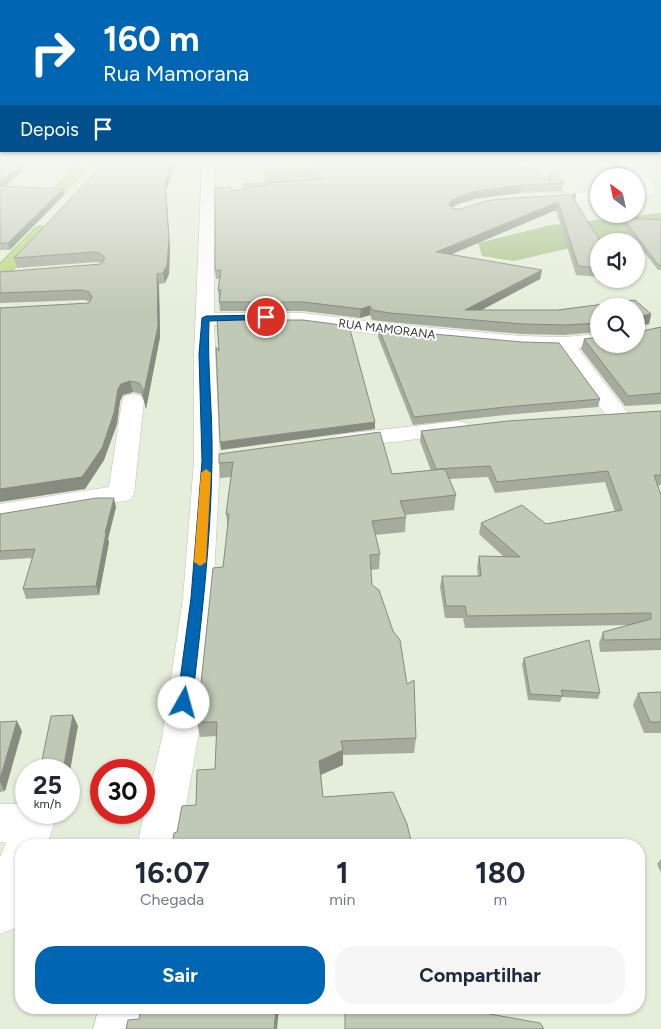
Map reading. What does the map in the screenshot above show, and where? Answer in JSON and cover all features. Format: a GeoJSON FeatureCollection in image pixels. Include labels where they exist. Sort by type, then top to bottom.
{"type":"FeatureCollection","features":[{"type":"Feature","properties":{"kind":"main road"},"geometry":{"type":"LineString","coordinates":[[27,223],[40,212]]}},
{"type":"Feature","properties":{"kind":"main road"},"geometry":{"type":"LineString","coordinates":[[0,274],[48,223]]}},
{"type":"Feature","properties":{"kind":"street"},"geometry":{"type":"LineString","coordinates":[[159,839],[181,728],[216,460],[204,354],[207,212]]}},
{"type":"Feature","properties":{"kind":"street"},"geometry":{"type":"LineString","coordinates":[[0,274],[18,274]]}},
{"type":"Feature","properties":{"kind":"street","name":"RUA MAMORANA"},"geometry":{"type":"LineString","coordinates":[[206,318],[303,319],[521,342],[564,343],[590,341]]}},
{"type":"Feature","properties":{"kind":"street"},"geometry":{"type":"LineString","coordinates":[[564,343],[618,416]]}},
{"type":"Feature","properties":{"kind":"street"},"geometry":{"type":"LineString","coordinates":[[0,513],[121,494],[133,401]]}},
{"type":"Feature","properties":{"kind":"street"},"geometry":{"type":"LineString","coordinates":[[588,417],[644,413]]}},
{"type":"Feature","properties":{"kind":"street"},"geometry":{"type":"LineString","coordinates":[[323,444],[478,426]]}},
{"type":"Feature","properties":{"kind":"street"},"geometry":{"type":"LineString","coordinates":[[0,912],[15,856]]}},
{"type":"Feature","properties":{"kind":"street"},"geometry":{"type":"LineString","coordinates":[[118,1029],[122,1014]]}},
{"type":"Feature","properties":{"kind":"green space"},"geometry":{"type":"Polygon","coordinates":[[[661,213],[661,227],[635,233],[590,233],[590,243],[514,261],[482,256],[478,243],[551,225],[590,221],[590,223],[645,223],[645,215],[661,213]]]}},
{"type":"Feature","properties":{"kind":"building"},"geometry":{"type":"Polygon","coordinates":[[[0,212],[40,212],[8,243],[0,243],[0,212]]]}},
{"type":"Feature","properties":{"kind":"building"},"geometry":{"type":"Polygon","coordinates":[[[58,212],[167,212],[169,239],[167,265],[163,273],[157,274],[158,326],[143,397],[143,389],[139,383],[130,381],[121,384],[118,389],[114,413],[102,448],[82,477],[0,489],[0,308],[89,303],[92,297],[89,292],[82,290],[0,293],[0,272],[101,264],[105,258],[100,253],[94,252],[14,258],[58,212]]]}},
{"type":"Feature","properties":{"kind":"building"},"geometry":{"type":"Polygon","coordinates":[[[215,212],[534,212],[436,252],[542,270],[465,310],[558,310],[590,306],[590,324],[523,324],[390,313],[372,310],[370,306],[361,309],[303,302],[219,302],[221,290],[218,290],[221,270],[215,270],[215,212]]]}},
{"type":"Feature","properties":{"kind":"building"},"geometry":{"type":"Polygon","coordinates":[[[561,212],[582,212],[595,233],[590,233],[590,267],[578,266],[561,212]]]}},
{"type":"Feature","properties":{"kind":"building"},"geometry":{"type":"Polygon","coordinates":[[[645,219],[661,220],[661,265],[659,266],[645,247],[645,233],[634,233],[627,223],[645,223],[645,219]]]}},
{"type":"Feature","properties":{"kind":"building"},"geometry":{"type":"Polygon","coordinates":[[[645,309],[651,314],[645,315],[645,309]]]}},
{"type":"Feature","properties":{"kind":"building"},"geometry":{"type":"Polygon","coordinates":[[[217,320],[303,320],[349,326],[375,422],[220,442],[216,347],[219,351],[217,320]]]}},
{"type":"Feature","properties":{"kind":"building"},"geometry":{"type":"Polygon","coordinates":[[[661,327],[661,393],[628,396],[595,353],[645,353],[645,330],[661,327]]]}},
{"type":"Feature","properties":{"kind":"building"},"geometry":{"type":"Polygon","coordinates":[[[379,329],[522,342],[559,343],[600,399],[414,417],[379,329]]]}},
{"type":"Feature","properties":{"kind":"building"},"geometry":{"type":"Polygon","coordinates":[[[590,338],[590,347],[584,339],[590,338]]]}},
{"type":"Feature","properties":{"kind":"building"},"geometry":{"type":"Polygon","coordinates":[[[661,411],[661,475],[654,475],[661,495],[661,639],[604,640],[603,632],[651,619],[651,613],[467,616],[465,606],[446,606],[442,576],[481,576],[479,556],[520,557],[481,523],[522,505],[546,524],[622,510],[608,471],[497,482],[490,466],[436,469],[421,431],[508,421],[661,411]]]}},
{"type":"Feature","properties":{"kind":"building"},"geometry":{"type":"Polygon","coordinates":[[[380,432],[392,474],[445,469],[456,495],[400,501],[406,517],[372,521],[380,554],[370,555],[372,585],[379,590],[393,631],[400,640],[407,684],[414,680],[416,738],[341,741],[343,750],[319,761],[323,797],[393,792],[407,824],[411,839],[173,839],[174,833],[177,832],[182,806],[196,805],[197,770],[215,769],[217,722],[197,722],[213,568],[223,567],[229,514],[226,514],[233,462],[219,463],[219,454],[380,432]]]}},
{"type":"Feature","properties":{"kind":"building"},"geometry":{"type":"Polygon","coordinates":[[[96,498],[114,498],[105,533],[96,586],[23,589],[35,549],[0,551],[0,514],[96,498]]]}},
{"type":"Feature","properties":{"kind":"building"},"geometry":{"type":"Polygon","coordinates":[[[589,640],[600,693],[561,690],[563,696],[530,694],[524,658],[589,640]]]}},
{"type":"Feature","properties":{"kind":"building"},"geometry":{"type":"Polygon","coordinates":[[[661,692],[661,722],[650,722],[638,693],[661,692]]]}},
{"type":"Feature","properties":{"kind":"building"},"geometry":{"type":"Polygon","coordinates":[[[73,715],[65,759],[42,759],[51,716],[73,715]]]}},
{"type":"Feature","properties":{"kind":"building"},"geometry":{"type":"Polygon","coordinates":[[[17,721],[0,779],[0,722],[17,721]]]}},
{"type":"Feature","properties":{"kind":"building"},"geometry":{"type":"Polygon","coordinates":[[[140,1014],[275,1014],[274,1029],[126,1029],[128,1020],[139,1019],[140,1014]]]}},
{"type":"Feature","properties":{"kind":"building"},"geometry":{"type":"Polygon","coordinates":[[[345,1014],[490,1014],[540,1023],[544,1029],[345,1029],[345,1014]]]}},
{"type":"Feature","properties":{"kind":"slow traffic"},"geometry":{"type":"LineString","coordinates":[[200,562],[206,473]]}},
{"type":"Feature","properties":{"kind":"route"},"geometry":{"type":"LineString","coordinates":[[184,703],[198,598],[207,461],[204,354],[206,318],[266,317]]}}]}
